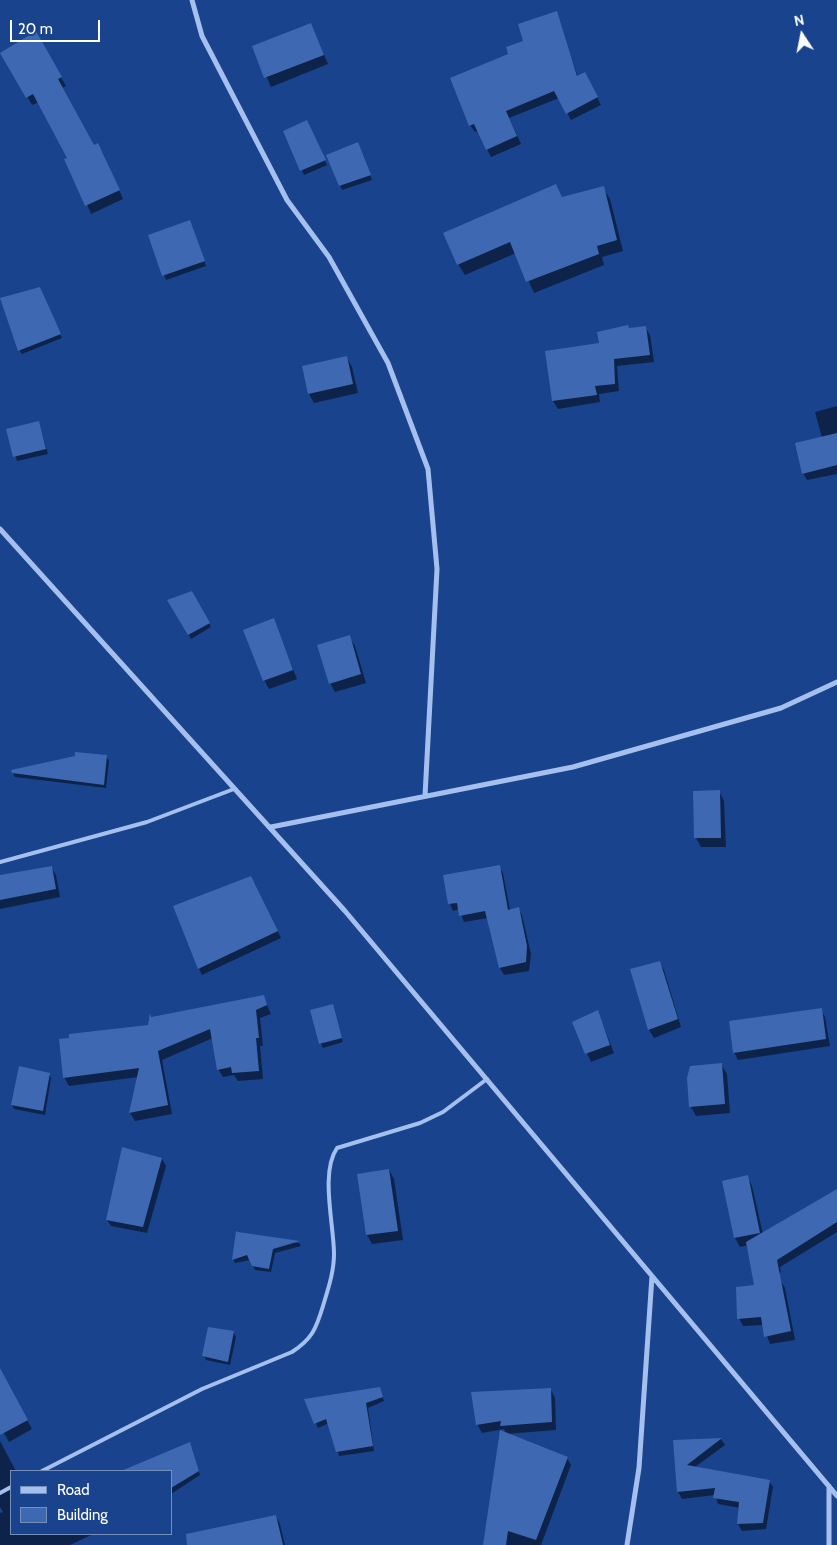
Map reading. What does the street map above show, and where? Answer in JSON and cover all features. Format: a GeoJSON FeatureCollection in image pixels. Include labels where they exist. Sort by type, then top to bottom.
{"type":"FeatureCollection","features":[{"type":"Feature","properties":{"kind":"street"},"geometry":{"type":"LineString","coordinates":[[192,0],[202,36],[287,200],[329,257],[388,363],[428,469],[438,569],[426,796]]}},
{"type":"Feature","properties":{"kind":"street"},"geometry":{"type":"LineString","coordinates":[[0,529],[345,911],[837,1496]]}},
{"type":"Feature","properties":{"kind":"street"},"geometry":{"type":"LineString","coordinates":[[271,827],[573,767],[781,708],[837,682]]}},
{"type":"Feature","properties":{"kind":"street"},"geometry":{"type":"LineString","coordinates":[[627,1545],[639,1468],[652,1276]]}},
{"type":"Feature","properties":{"kind":"street"},"geometry":{"type":"LineString","coordinates":[[829,1486],[829,1545]]}},
{"type":"Feature","properties":{"kind":"lane"},"geometry":{"type":"LineString","coordinates":[[0,862],[147,822],[234,789]]}},
{"type":"Feature","properties":{"kind":"lane"},"geometry":{"type":"LineString","coordinates":[[44,1470],[202,1389],[292,1352],[303,1345],[315,1331],[332,1275],[334,1254],[329,1167],[334,1152],[337,1148],[348,1144],[420,1123],[443,1112],[487,1079]]}},
{"type":"Feature","properties":{"kind":"building"},"geometry":{"type":"Polygon","coordinates":[[[557,11],[577,76],[585,72],[598,97],[566,114],[554,91],[506,111],[517,136],[486,150],[474,124],[469,126],[450,78],[508,54],[506,47],[523,41],[518,24],[557,11]]]}},
{"type":"Feature","properties":{"kind":"building"},"geometry":{"type":"Polygon","coordinates":[[[311,23],[324,55],[264,78],[252,46],[311,23]]]}},
{"type":"Feature","properties":{"kind":"building"},"geometry":{"type":"Polygon","coordinates":[[[36,31],[62,77],[58,79],[94,145],[98,143],[120,190],[85,206],[64,159],[67,158],[33,94],[26,98],[0,53],[36,31]]]}},
{"type":"Feature","properties":{"kind":"building"},"geometry":{"type":"Polygon","coordinates":[[[307,120],[326,160],[300,171],[283,131],[307,120]]]}},
{"type":"Feature","properties":{"kind":"building"},"geometry":{"type":"Polygon","coordinates":[[[358,142],[371,175],[339,186],[326,155],[358,142]]]}},
{"type":"Feature","properties":{"kind":"building"},"geometry":{"type":"Polygon","coordinates":[[[556,184],[562,197],[604,186],[617,240],[597,246],[599,254],[526,282],[510,242],[457,265],[443,233],[556,184]]]}},
{"type":"Feature","properties":{"kind":"building"},"geometry":{"type":"Polygon","coordinates":[[[190,220],[205,261],[162,276],[148,235],[190,220]]]}},
{"type":"Feature","properties":{"kind":"building"},"geometry":{"type":"Polygon","coordinates":[[[40,287],[61,334],[18,351],[0,298],[40,287]]]}},
{"type":"Feature","properties":{"kind":"building"},"geometry":{"type":"Polygon","coordinates":[[[628,325],[629,328],[646,326],[650,355],[614,359],[615,384],[595,386],[597,395],[552,401],[545,351],[599,343],[597,332],[628,325]]]}},
{"type":"Feature","properties":{"kind":"building"},"geometry":{"type":"Polygon","coordinates":[[[347,356],[353,384],[308,394],[302,366],[347,356]]]}},
{"type":"Feature","properties":{"kind":"building"},"geometry":{"type":"Polygon","coordinates":[[[39,421],[46,449],[13,457],[6,429],[39,421]]]}},
{"type":"Feature","properties":{"kind":"building"},"geometry":{"type":"Polygon","coordinates":[[[837,433],[837,465],[802,474],[795,443],[837,433]]]}},
{"type":"Feature","properties":{"kind":"building"},"geometry":{"type":"Polygon","coordinates":[[[192,591],[210,623],[188,635],[167,600],[192,591]]]}},
{"type":"Feature","properties":{"kind":"building"},"geometry":{"type":"Polygon","coordinates":[[[274,618],[293,670],[263,681],[243,630],[274,618]]]}},
{"type":"Feature","properties":{"kind":"building"},"geometry":{"type":"Polygon","coordinates":[[[350,635],[361,674],[329,684],[317,645],[350,635]]]}},
{"type":"Feature","properties":{"kind":"building"},"geometry":{"type":"Polygon","coordinates":[[[75,752],[107,755],[104,785],[12,773],[11,770],[75,756],[75,752]]]}},
{"type":"Feature","properties":{"kind":"building"},"geometry":{"type":"Polygon","coordinates":[[[720,790],[721,838],[694,838],[693,791],[720,790]]]}},
{"type":"Feature","properties":{"kind":"building"},"geometry":{"type":"Polygon","coordinates":[[[500,865],[508,910],[519,907],[527,946],[526,962],[499,968],[485,911],[459,916],[457,903],[448,904],[443,875],[500,865]]]}},
{"type":"Feature","properties":{"kind":"building"},"geometry":{"type":"Polygon","coordinates":[[[52,866],[56,889],[0,900],[0,875],[52,866]]]}},
{"type":"Feature","properties":{"kind":"building"},"geometry":{"type":"Polygon","coordinates":[[[251,876],[278,931],[198,969],[173,906],[251,876]]]}},
{"type":"Feature","properties":{"kind":"building"},"geometry":{"type":"Polygon","coordinates":[[[660,961],[678,1019],[648,1030],[630,969],[660,961]]]}},
{"type":"Feature","properties":{"kind":"building"},"geometry":{"type":"Polygon","coordinates":[[[264,995],[267,1005],[256,1010],[259,1038],[256,1038],[259,1071],[232,1073],[231,1067],[217,1070],[210,1029],[158,1051],[168,1105],[129,1113],[139,1068],[63,1078],[59,1039],[69,1038],[69,1034],[148,1025],[150,1013],[151,1017],[264,995]]]}},
{"type":"Feature","properties":{"kind":"building"},"geometry":{"type":"Polygon","coordinates":[[[333,1004],[342,1038],[319,1044],[310,1010],[333,1004]]]}},
{"type":"Feature","properties":{"kind":"building"},"geometry":{"type":"Polygon","coordinates":[[[822,1008],[826,1039],[733,1053],[729,1021],[822,1008]]]}},
{"type":"Feature","properties":{"kind":"building"},"geometry":{"type":"Polygon","coordinates":[[[598,1010],[610,1045],[585,1054],[572,1022],[598,1010]]]}},
{"type":"Feature","properties":{"kind":"building"},"geometry":{"type":"Polygon","coordinates":[[[722,1063],[725,1104],[689,1107],[687,1078],[690,1066],[722,1063]]]}},
{"type":"Feature","properties":{"kind":"building"},"geometry":{"type":"Polygon","coordinates":[[[19,1066],[50,1073],[43,1111],[11,1105],[19,1066]]]}},
{"type":"Feature","properties":{"kind":"building"},"geometry":{"type":"Polygon","coordinates":[[[122,1147],[162,1158],[143,1227],[106,1220],[122,1147]]]}},
{"type":"Feature","properties":{"kind":"building"},"geometry":{"type":"Polygon","coordinates":[[[389,1169],[398,1231],[366,1235],[357,1174],[389,1169]]]}},
{"type":"Feature","properties":{"kind":"building"},"geometry":{"type":"Polygon","coordinates":[[[748,1175],[760,1233],[734,1238],[722,1181],[748,1175]]]}},
{"type":"Feature","properties":{"kind":"building"},"geometry":{"type":"Polygon","coordinates":[[[837,1189],[837,1222],[777,1260],[791,1331],[764,1337],[761,1317],[737,1319],[736,1287],[754,1285],[746,1242],[837,1189]]]}},
{"type":"Feature","properties":{"kind":"building"},"geometry":{"type":"Polygon","coordinates":[[[236,1231],[300,1241],[273,1249],[269,1269],[252,1266],[247,1255],[232,1260],[236,1231]]]}},
{"type":"Feature","properties":{"kind":"building"},"geometry":{"type":"Polygon","coordinates":[[[208,1327],[234,1331],[228,1362],[202,1356],[208,1327]]]}},
{"type":"Feature","properties":{"kind":"building"},"geometry":{"type":"Polygon","coordinates":[[[0,1368],[28,1420],[0,1435],[0,1368]]]}},
{"type":"Feature","properties":{"kind":"building"},"geometry":{"type":"Polygon","coordinates":[[[380,1387],[383,1397],[366,1403],[373,1446],[336,1452],[326,1419],[314,1424],[304,1399],[380,1387]]]}},
{"type":"Feature","properties":{"kind":"building"},"geometry":{"type":"Polygon","coordinates":[[[551,1388],[552,1422],[500,1426],[501,1421],[476,1425],[471,1392],[551,1388]]]}},
{"type":"Feature","properties":{"kind":"building"},"geometry":{"type":"Polygon","coordinates":[[[500,1430],[568,1457],[536,1540],[508,1531],[506,1545],[483,1545],[500,1430]]]}},
{"type":"Feature","properties":{"kind":"building"},"geometry":{"type":"Polygon","coordinates":[[[722,1438],[687,1465],[770,1480],[763,1523],[737,1524],[739,1502],[713,1498],[715,1488],[677,1492],[673,1440],[722,1438]]]}},
{"type":"Feature","properties":{"kind":"building"},"geometry":{"type":"Polygon","coordinates":[[[190,1442],[199,1471],[172,1487],[172,1470],[123,1470],[190,1442]]]}},
{"type":"Feature","properties":{"kind":"building"},"geometry":{"type":"Polygon","coordinates":[[[276,1515],[283,1545],[187,1545],[186,1534],[276,1515]]]}}]}
